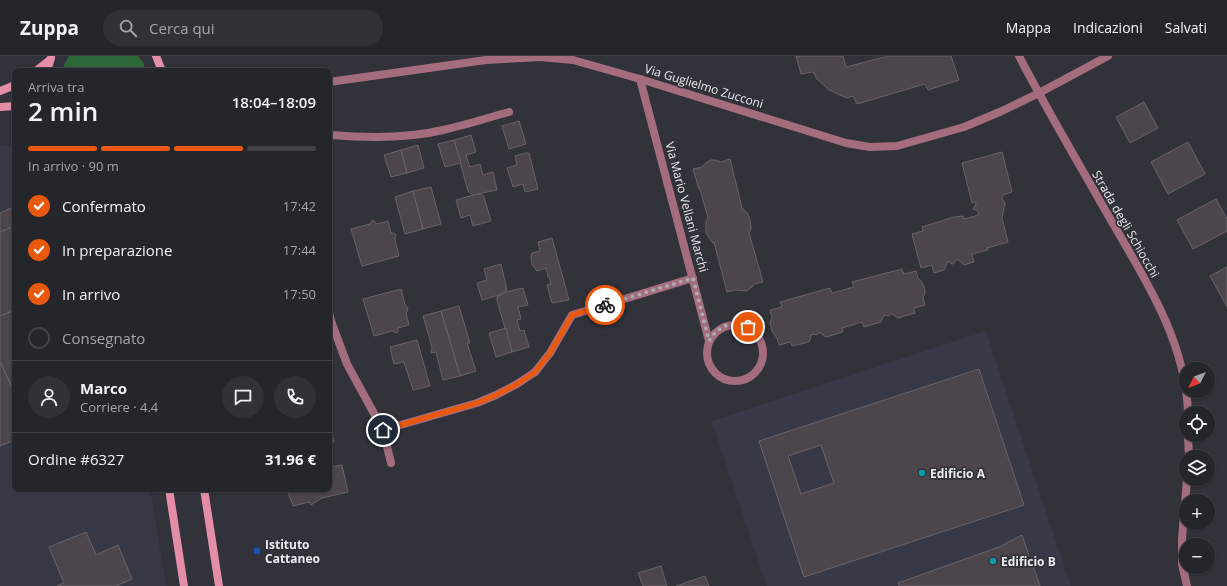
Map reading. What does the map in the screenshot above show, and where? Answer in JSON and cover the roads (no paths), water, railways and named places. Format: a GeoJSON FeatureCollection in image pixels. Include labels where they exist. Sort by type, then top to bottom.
{"type":"FeatureCollection","features":[{"type":"Feature","properties":{"kind":"street"},"geometry":{"type":"LineString","coordinates":[[156,56],[161,68]]}},
{"type":"Feature","properties":{"kind":"street","name":"Strada degli Schiocchi"},"geometry":{"type":"LineString","coordinates":[[1019,56],[1038,93],[1154,297],[1176,348],[1183,376],[1187,406]]}},
{"type":"Feature","properties":{"kind":"street","name":"Via Guglielmo Zucconi"},"geometry":{"type":"LineString","coordinates":[[332,82],[485,58],[541,57],[567,60],[640,79],[846,143],[870,147],[897,146],[964,127],[1002,111],[1108,56]]}},
{"type":"Feature","properties":{"kind":"street"},"geometry":{"type":"LineString","coordinates":[[39,68],[51,58]]}},
{"type":"Feature","properties":{"kind":"street"},"geometry":{"type":"LineString","coordinates":[[48,68],[51,58]]}},
{"type":"Feature","properties":{"kind":"street","name":"Via Mario Vellani Marchi"},"geometry":{"type":"LineString","coordinates":[[640,79],[709,341],[707,354],[709,363],[713,370],[720,376],[734,381],[750,377],[759,368],[763,355],[762,342],[748,327],[737,324],[728,325],[720,328],[713,334],[709,341]]}},
{"type":"Feature","properties":{"kind":"street"},"geometry":{"type":"LineString","coordinates":[[0,91],[12,86]]}},
{"type":"Feature","properties":{"kind":"street"},"geometry":{"type":"LineString","coordinates":[[0,107],[12,106]]}},
{"type":"Feature","properties":{"kind":"street"},"geometry":{"type":"LineString","coordinates":[[332,138],[404,136],[442,130],[509,112]]}},
{"type":"Feature","properties":{"kind":"street"},"geometry":{"type":"LineString","coordinates":[[383,430],[477,403],[517,384],[535,372],[550,353],[572,315],[693,278]]}},
{"type":"Feature","properties":{"kind":"street"},"geometry":{"type":"LineString","coordinates":[[332,324],[347,364],[383,430],[391,463]]}},
{"type":"Feature","properties":{"kind":"street"},"geometry":{"type":"LineString","coordinates":[[1186,486],[1182,539],[1182,564],[1187,586]]}},
{"type":"Feature","properties":{"kind":"street"},"geometry":{"type":"LineString","coordinates":[[169,492],[184,586]]}},
{"type":"Feature","properties":{"kind":"street"},"geometry":{"type":"LineString","coordinates":[[204,492],[219,586]]}},
{"type":"Feature","properties":{"kind":"place","name":"Edificio A"},"geometry":{"type":"Point","coordinates":[922,473]}},
{"type":"Feature","properties":{"kind":"place","name":"Istituto Cattaneo"},"geometry":{"type":"Point","coordinates":[257,551]}},
{"type":"Feature","properties":{"kind":"place","name":"Edificio B"},"geometry":{"type":"Point","coordinates":[993,561]}}]}
